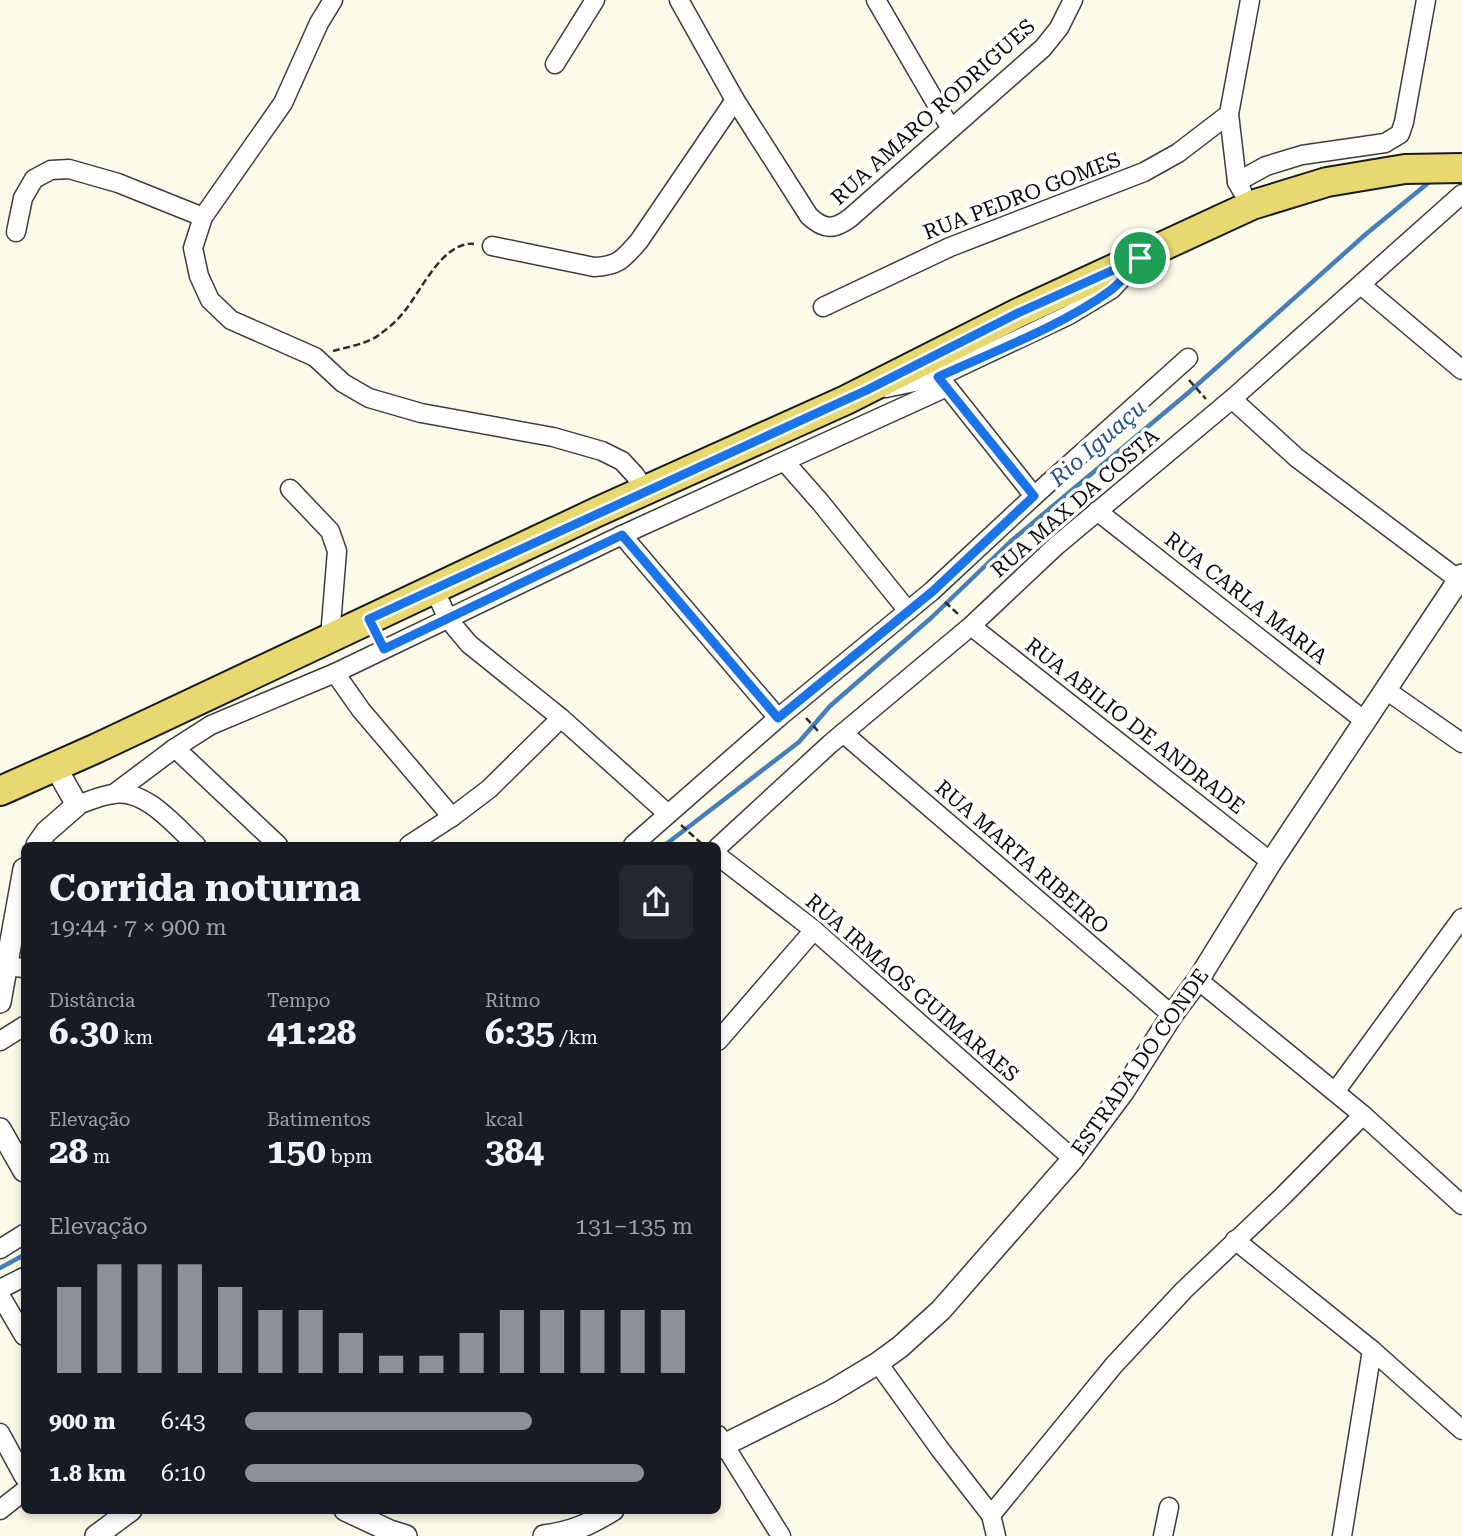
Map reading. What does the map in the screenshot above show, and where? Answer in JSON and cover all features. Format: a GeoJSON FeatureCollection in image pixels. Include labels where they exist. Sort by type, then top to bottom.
{"type":"FeatureCollection","features":[{"type":"Feature","properties":{"kind":"main road"},"geometry":{"type":"LineString","coordinates":[[0,791],[867,390],[1018,313],[1140,258],[1177,238],[1245,194],[1405,169],[1453,167]]}},
{"type":"Feature","properties":{"kind":"street"},"geometry":{"type":"LineString","coordinates":[[333,0],[319,23],[283,103],[203,217],[193,248],[199,276],[210,300],[231,320],[315,357],[343,383],[369,398],[421,413],[553,437],[602,451],[622,461],[645,491]]}},
{"type":"Feature","properties":{"kind":"street"},"geometry":{"type":"LineString","coordinates":[[555,64],[595,0]]}},
{"type":"Feature","properties":{"kind":"street","name":"RUA AMARO RODRIGUES"},"geometry":{"type":"LineString","coordinates":[[679,0],[735,100],[809,216],[818,225],[829,229],[840,226],[850,218],[1043,48],[1059,28],[1073,0]]}},
{"type":"Feature","properties":{"kind":"street"},"geometry":{"type":"LineString","coordinates":[[876,0],[951,129]]}},
{"type":"Feature","properties":{"kind":"street"},"geometry":{"type":"LineString","coordinates":[[1245,194],[1229,114],[1250,0]]}},
{"type":"Feature","properties":{"kind":"street"},"geometry":{"type":"LineString","coordinates":[[1245,194],[1266,166],[1302,155],[1385,143],[1400,134],[1426,0]]}},
{"type":"Feature","properties":{"kind":"street"},"geometry":{"type":"LineString","coordinates":[[492,246],[602,266],[620,262],[639,241],[735,100]]}},
{"type":"Feature","properties":{"kind":"street","name":"RUA PEDRO GOMES"},"geometry":{"type":"LineString","coordinates":[[824,307],[950,247],[1144,172],[1178,153],[1229,114]]}},
{"type":"Feature","properties":{"kind":"street"},"geometry":{"type":"LineString","coordinates":[[16,232],[23,198],[34,179],[51,170],[69,169],[118,183],[203,217]]}},
{"type":"Feature","properties":{"kind":"street","name":"RUA MAX DA COSTA"},"geometry":{"type":"LineString","coordinates":[[721,844],[968,623],[1097,510],[1232,399],[1462,194]]}},
{"type":"Feature","properties":{"kind":"street"},"geometry":{"type":"LineString","coordinates":[[39,842],[46,832],[77,805],[115,793],[211,725],[335,673],[622,535],[785,461],[943,382],[1096,300],[1124,279],[1140,258]]}},
{"type":"Feature","properties":{"kind":"street"},"geometry":{"type":"LineString","coordinates":[[1361,285],[1462,370]]}},
{"type":"Feature","properties":{"kind":"street","name":"RUA MAX DA COSTA"},"geometry":{"type":"LineString","coordinates":[[637,842],[671,816],[778,718],[908,611],[1034,496],[1186,366]]}},
{"type":"Feature","properties":{"kind":"street"},"geometry":{"type":"LineString","coordinates":[[867,390],[943,382]]}},
{"type":"Feature","properties":{"kind":"street"},"geometry":{"type":"LineString","coordinates":[[943,382],[1034,496]]}},
{"type":"Feature","properties":{"kind":"street"},"geometry":{"type":"LineString","coordinates":[[1232,399],[1297,458],[1461,578]]}},
{"type":"Feature","properties":{"kind":"street"},"geometry":{"type":"LineString","coordinates":[[785,461],[908,611]]}},
{"type":"Feature","properties":{"kind":"street"},"geometry":{"type":"LineString","coordinates":[[290,489],[330,531],[337,551],[330,637]]}},
{"type":"Feature","properties":{"kind":"street","name":"RUA CARLA MARIA"},"geometry":{"type":"LineString","coordinates":[[1097,510],[1366,722]]}},
{"type":"Feature","properties":{"kind":"street"},"geometry":{"type":"LineString","coordinates":[[622,535],[778,718]]}},
{"type":"Feature","properties":{"kind":"street","name":"ESTRADA DO CONDE"},"geometry":{"type":"LineString","coordinates":[[721,1441],[821,1397],[878,1363],[941,1310],[1073,1159],[1123,1092],[1172,1015],[1198,980],[1271,862],[1461,578]]}},
{"type":"Feature","properties":{"kind":"street"},"geometry":{"type":"LineString","coordinates":[[434,589],[447,620],[469,644],[561,718],[671,816]]}},
{"type":"Feature","properties":{"kind":"street"},"geometry":{"type":"LineString","coordinates":[[369,619],[384,649]]}},
{"type":"Feature","properties":{"kind":"street","name":"RUA ABILIO DE ANDRADE"},"geometry":{"type":"LineString","coordinates":[[968,623],[1271,862]]}},
{"type":"Feature","properties":{"kind":"street"},"geometry":{"type":"LineString","coordinates":[[335,673],[360,710],[452,817]]}},
{"type":"Feature","properties":{"kind":"street"},"geometry":{"type":"LineString","coordinates":[[1386,690],[1462,743]]}},
{"type":"Feature","properties":{"kind":"street"},"geometry":{"type":"LineString","coordinates":[[414,842],[489,789],[561,718]]}},
{"type":"Feature","properties":{"kind":"street","name":"RUA MARTA RIBEIRO"},"geometry":{"type":"LineString","coordinates":[[843,733],[1172,1015]]}},
{"type":"Feature","properties":{"kind":"street"},"geometry":{"type":"LineString","coordinates":[[175,748],[275,842]]}},
{"type":"Feature","properties":{"kind":"street"},"geometry":{"type":"LineString","coordinates":[[55,766],[77,805]]}},
{"type":"Feature","properties":{"kind":"street"},"geometry":{"type":"LineString","coordinates":[[115,793],[142,799],[192,842]]}},
{"type":"Feature","properties":{"kind":"street","name":"RUA IRMAOS GUIMARAES"},"geometry":{"type":"LineString","coordinates":[[721,858],[814,930],[1073,1159]]}},
{"type":"Feature","properties":{"kind":"street"},"geometry":{"type":"LineString","coordinates":[[0,1002],[15,967],[8,915],[21,878]]}},
{"type":"Feature","properties":{"kind":"street"},"geometry":{"type":"LineString","coordinates":[[1335,1092],[1462,918]]}},
{"type":"Feature","properties":{"kind":"street"},"geometry":{"type":"LineString","coordinates":[[721,1038],[814,930]]}},
{"type":"Feature","properties":{"kind":"street"},"geometry":{"type":"LineString","coordinates":[[1198,980],[1363,1115],[1462,1205]]}},
{"type":"Feature","properties":{"kind":"street"},"geometry":{"type":"LineString","coordinates":[[0,1041],[21,1028]]}},
{"type":"Feature","properties":{"kind":"street"},"geometry":{"type":"LineString","coordinates":[[992,1515],[1114,1364],[1235,1240],[1363,1115]]}},
{"type":"Feature","properties":{"kind":"street"},"geometry":{"type":"LineString","coordinates":[[0,1129],[21,1166]]}},
{"type":"Feature","properties":{"kind":"street"},"geometry":{"type":"LineString","coordinates":[[0,1249],[21,1236]]}},
{"type":"Feature","properties":{"kind":"street"},"geometry":{"type":"LineString","coordinates":[[1235,1240],[1372,1350],[1462,1430]]}},
{"type":"Feature","properties":{"kind":"street"},"geometry":{"type":"LineString","coordinates":[[0,1289],[21,1278]]}},
{"type":"Feature","properties":{"kind":"street"},"geometry":{"type":"LineString","coordinates":[[0,1295],[21,1331]]}},
{"type":"Feature","properties":{"kind":"street"},"geometry":{"type":"LineString","coordinates":[[1342,1536],[1372,1350]]}},
{"type":"Feature","properties":{"kind":"street"},"geometry":{"type":"LineString","coordinates":[[878,1363],[939,1448],[992,1515],[996,1536]]}},
{"type":"Feature","properties":{"kind":"street"},"geometry":{"type":"LineString","coordinates":[[0,1433],[21,1472]]}},
{"type":"Feature","properties":{"kind":"street"},"geometry":{"type":"LineString","coordinates":[[721,1445],[780,1536]]}},
{"type":"Feature","properties":{"kind":"street"},"geometry":{"type":"LineString","coordinates":[[0,1510],[21,1493]]}},
{"type":"Feature","properties":{"kind":"street"},"geometry":{"type":"LineString","coordinates":[[1163,1536],[1169,1507]]}},
{"type":"Feature","properties":{"kind":"street"},"geometry":{"type":"LineString","coordinates":[[96,1536],[126,1514]]}},
{"type":"Feature","properties":{"kind":"street"},"geometry":{"type":"LineString","coordinates":[[354,1514],[407,1536]]}},
{"type":"Feature","properties":{"kind":"street"},"geometry":{"type":"LineString","coordinates":[[544,1536],[585,1532],[607,1514]]}},
{"type":"Feature","properties":{"kind":"path"},"geometry":{"type":"LineString","coordinates":[[315,357],[376,337],[401,316],[434,269],[450,252],[466,244],[492,246]]}},
{"type":"Feature","properties":{"kind":"path"},"geometry":{"type":"LineString","coordinates":[[1186,366],[1209,403]]}},
{"type":"Feature","properties":{"kind":"path"},"geometry":{"type":"LineString","coordinates":[[939,596],[968,623]]}},
{"type":"Feature","properties":{"kind":"path"},"geometry":{"type":"LineString","coordinates":[[799,711],[824,738]]}},
{"type":"Feature","properties":{"kind":"path"},"geometry":{"type":"LineString","coordinates":[[671,816],[701,842]]}},
{"type":"Feature","properties":{"kind":"waterway","name":"Rio Iguaçu"},"geometry":{"type":"LineString","coordinates":[[669,842],[799,742],[830,706],[931,618],[1011,541],[1188,393],[1366,234],[1433,179]]}},
{"type":"Feature","properties":{"kind":"waterway","name":"Rio Iguaçu"},"geometry":{"type":"LineString","coordinates":[[0,1268],[21,1257]]}},
{"type":"Feature","properties":{"kind":"route"},"geometry":{"type":"LineString","coordinates":[[1140,258],[1124,279],[1096,300],[938,377],[1034,496],[933,591],[778,718],[622,535],[384,649],[369,619],[597,512],[763,439],[867,390],[1018,313],[1140,258]]}}]}
